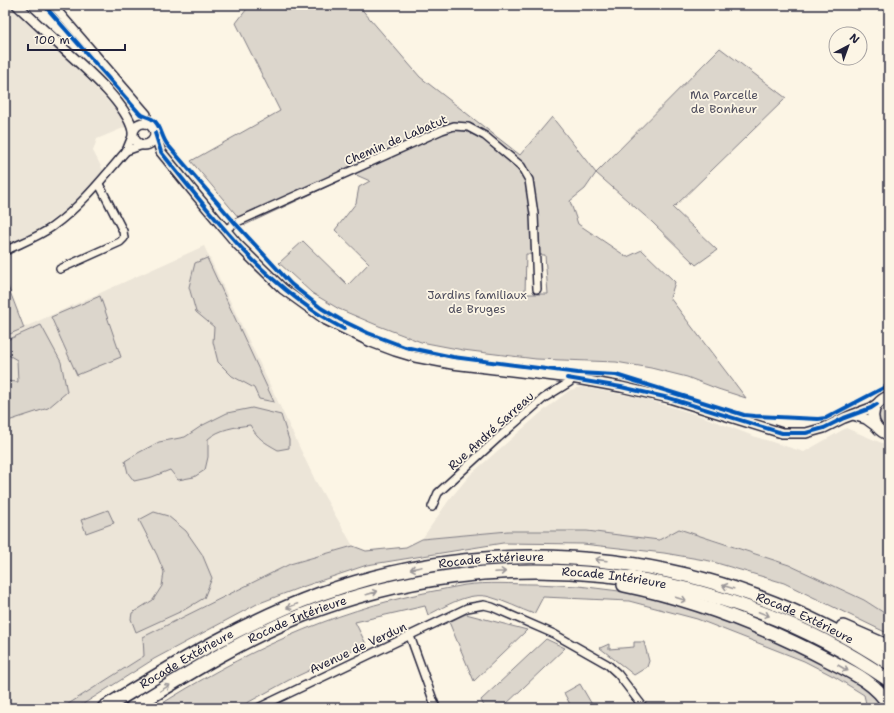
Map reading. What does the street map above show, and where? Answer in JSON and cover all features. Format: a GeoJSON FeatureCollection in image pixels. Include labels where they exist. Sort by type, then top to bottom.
{"type":"FeatureCollection","features":[{"type":"Feature","properties":{"kind":"highway","name":"Rocade Extérieure"},"geometry":{"type":"LineString","coordinates":[[104,708],[194,654],[263,618],[314,597],[379,576],[432,564],[511,557],[542,556],[581,558],[637,565],[699,578],[756,596],[853,641],[889,663]]}},
{"type":"Feature","properties":{"kind":"highway","name":"Rocade Intérieure"},"geometry":{"type":"LineString","coordinates":[[132,708],[197,669],[263,633],[304,615],[378,591],[418,581],[483,572],[538,571],[604,574],[629,577],[679,587],[716,597],[760,612],[814,636],[859,661],[889,680]]}},
{"type":"Feature","properties":{"kind":"highway"},"geometry":{"type":"LineString","coordinates":[[538,571],[607,582],[655,592],[680,598],[730,616],[809,649],[842,667],[876,690],[889,706]]}},
{"type":"Feature","properties":{"kind":"highway"},"geometry":{"type":"LineString","coordinates":[[756,596],[824,618],[889,647]]}},
{"type":"Feature","properties":{"kind":"main road"},"geometry":{"type":"LineString","coordinates":[[889,396],[882,399],[877,404],[873,415],[880,431],[889,435]]}},
{"type":"Feature","properties":{"kind":"street"},"geometry":{"type":"LineString","coordinates":[[17,5],[85,68],[122,108],[135,118],[152,126],[161,152],[225,230],[258,266],[283,290],[326,320],[371,342],[402,353],[432,361],[503,371],[571,378],[621,387],[669,398],[782,433],[806,432],[818,429],[871,408],[877,404]]}},
{"type":"Feature","properties":{"kind":"street"},"geometry":{"type":"LineString","coordinates":[[53,5],[147,114],[146,123]]}},
{"type":"Feature","properties":{"kind":"street"},"geometry":{"type":"LineString","coordinates":[[122,108],[131,122],[137,142],[161,152]]}},
{"type":"Feature","properties":{"kind":"street"},"geometry":{"type":"LineString","coordinates":[[5,251],[52,227],[99,184],[126,151],[133,132],[137,126],[146,123]]}},
{"type":"Feature","properties":{"kind":"street","name":"Chemin de Labatut"},"geometry":{"type":"LineString","coordinates":[[225,230],[235,223],[442,130],[454,126],[468,126],[485,136],[521,166],[529,180],[534,214],[537,289]]}},
{"type":"Feature","properties":{"kind":"street"},"geometry":{"type":"LineString","coordinates":[[126,151],[144,145],[153,139],[155,133]]}},
{"type":"Feature","properties":{"kind":"street"},"geometry":{"type":"LineString","coordinates":[[60,269],[120,242],[124,238],[123,231],[99,184]]}},
{"type":"Feature","properties":{"kind":"street","name":"Rue André Sarreau"},"geometry":{"type":"LineString","coordinates":[[432,507],[438,493],[534,406],[554,391],[570,382],[571,378]]}},
{"type":"Feature","properties":{"kind":"street"},"geometry":{"type":"LineString","coordinates":[[851,415],[866,419],[877,427]]}},
{"type":"Feature","properties":{"kind":"street","name":"Avenue de Verdun"},"geometry":{"type":"LineString","coordinates":[[258,708],[467,608],[484,605],[546,630],[607,664],[618,674],[644,708]]}},
{"type":"Feature","properties":{"kind":"street"},"geometry":{"type":"LineString","coordinates":[[410,636],[436,708]]}},
{"type":"Feature","properties":{"kind":"shaded area"},"geometry":{"type":"Polygon","coordinates":[[[5,5],[10,5],[78,69],[125,120],[128,126],[97,139],[93,151],[104,172],[75,203],[42,227],[5,248],[5,5]]]}},
{"type":"Feature","properties":{"kind":"shaded area"},"geometry":{"type":"Polygon","coordinates":[[[204,246],[315,480],[353,546],[290,564],[144,637],[144,656],[62,708],[5,708],[5,336],[204,246]]]}},
{"type":"Feature","properties":{"kind":"shaded area"},"geometry":{"type":"Polygon","coordinates":[[[581,387],[642,398],[704,417],[756,437],[804,452],[846,428],[889,446],[889,616],[864,600],[789,565],[712,539],[659,540],[587,531],[508,531],[422,539],[449,500],[470,475],[543,411],[570,390],[581,387]]]}},
{"type":"Feature","properties":{"kind":"green space","name":"Jardins familiaux de Bruges"},"geometry":{"type":"Polygon","coordinates":[[[250,5],[358,5],[420,77],[520,155],[552,117],[596,173],[585,189],[570,201],[578,224],[627,257],[642,250],[675,282],[670,298],[746,398],[687,377],[651,368],[616,362],[536,359],[463,350],[421,342],[339,309],[312,293],[279,263],[303,241],[348,285],[369,263],[335,230],[356,203],[359,187],[370,181],[354,174],[245,225],[191,161],[280,111],[236,23],[250,5]],[[526,254],[525,294],[548,294],[545,255],[526,254]]]}},
{"type":"Feature","properties":{"kind":"green space","name":"Ma Parcelle de Bonheur"},"geometry":{"type":"Polygon","coordinates":[[[720,48],[786,98],[673,208],[717,250],[696,265],[652,222],[596,173],[720,48]]]}},
{"type":"Feature","properties":{"kind":"green space"},"geometry":{"type":"Polygon","coordinates":[[[207,258],[274,402],[259,399],[254,388],[232,376],[218,362],[213,342],[214,327],[196,312],[189,287],[195,263],[207,258]]]}},
{"type":"Feature","properties":{"kind":"green space"},"geometry":{"type":"Polygon","coordinates":[[[5,279],[24,328],[5,336],[5,279]]]}},
{"type":"Feature","properties":{"kind":"green space"},"geometry":{"type":"Polygon","coordinates":[[[100,296],[121,357],[77,375],[51,317],[100,296]]]}},
{"type":"Feature","properties":{"kind":"green space"},"geometry":{"type":"Polygon","coordinates":[[[41,325],[61,362],[67,392],[48,408],[5,422],[5,381],[18,382],[17,360],[5,353],[5,341],[41,325]]]}},
{"type":"Feature","properties":{"kind":"green space"},"geometry":{"type":"Polygon","coordinates":[[[889,401],[889,429],[881,423],[878,415],[881,408],[889,401]]]}},
{"type":"Feature","properties":{"kind":"green space"},"geometry":{"type":"Polygon","coordinates":[[[252,408],[281,415],[289,440],[289,448],[278,450],[269,445],[256,434],[250,425],[222,431],[208,439],[208,457],[205,470],[194,477],[178,480],[170,470],[152,477],[134,481],[128,473],[125,461],[138,453],[159,442],[185,437],[203,425],[227,413],[252,408]]]}},
{"type":"Feature","properties":{"kind":"green space"},"geometry":{"type":"Polygon","coordinates":[[[108,510],[114,523],[86,533],[81,520],[108,510]]]}},
{"type":"Feature","properties":{"kind":"green space"},"geometry":{"type":"Polygon","coordinates":[[[154,512],[168,516],[186,531],[202,554],[212,578],[204,598],[184,610],[136,632],[131,619],[132,613],[153,600],[162,586],[164,572],[139,520],[154,512]]]}},
{"type":"Feature","properties":{"kind":"green space"},"geometry":{"type":"Polygon","coordinates":[[[679,529],[789,565],[864,600],[889,616],[889,634],[784,583],[710,561],[664,553],[583,544],[503,543],[367,565],[299,588],[257,604],[154,659],[77,708],[62,708],[144,656],[143,637],[290,564],[353,546],[366,551],[406,547],[422,539],[508,531],[587,531],[659,540],[679,529]]]}},
{"type":"Feature","properties":{"kind":"green space"},"geometry":{"type":"Polygon","coordinates":[[[491,583],[579,586],[635,593],[676,603],[775,639],[865,686],[884,708],[867,708],[864,695],[835,677],[804,661],[697,619],[629,601],[543,597],[534,614],[490,597],[474,596],[458,600],[428,615],[425,606],[355,622],[366,644],[289,680],[238,708],[155,708],[187,688],[253,653],[321,623],[356,611],[392,600],[465,585],[491,583]]]}},
{"type":"Feature","properties":{"kind":"green space"},"geometry":{"type":"Polygon","coordinates":[[[466,614],[527,630],[474,681],[449,622],[466,614]]]}},
{"type":"Feature","properties":{"kind":"green space"},"geometry":{"type":"Polygon","coordinates":[[[546,639],[565,648],[502,708],[485,708],[481,700],[546,639]]]}},
{"type":"Feature","properties":{"kind":"green space"},"geometry":{"type":"Polygon","coordinates":[[[634,642],[644,642],[649,661],[647,667],[634,675],[600,648],[609,644],[609,649],[634,647],[634,642]]]}},
{"type":"Feature","properties":{"kind":"green space"},"geometry":{"type":"Polygon","coordinates":[[[580,684],[594,708],[572,708],[564,693],[580,684]]]}},
{"type":"Feature","properties":{"kind":"cycle path"},"geometry":{"type":"LineString","coordinates":[[44,5],[140,114],[155,121],[167,144],[235,223],[291,284],[321,308],[341,320],[368,333],[405,347],[453,357],[578,373],[616,375],[744,415],[818,419],[826,418],[889,385]]}},
{"type":"Feature","properties":{"kind":"cycle path"},"geometry":{"type":"LineString","coordinates":[[155,133],[161,152],[222,227],[266,273],[316,312],[344,329]]}},
{"type":"Feature","properties":{"kind":"cycle path"},"geometry":{"type":"LineString","coordinates":[[567,378],[621,387],[669,398],[782,433],[806,433],[824,428],[877,404]]}}]}
